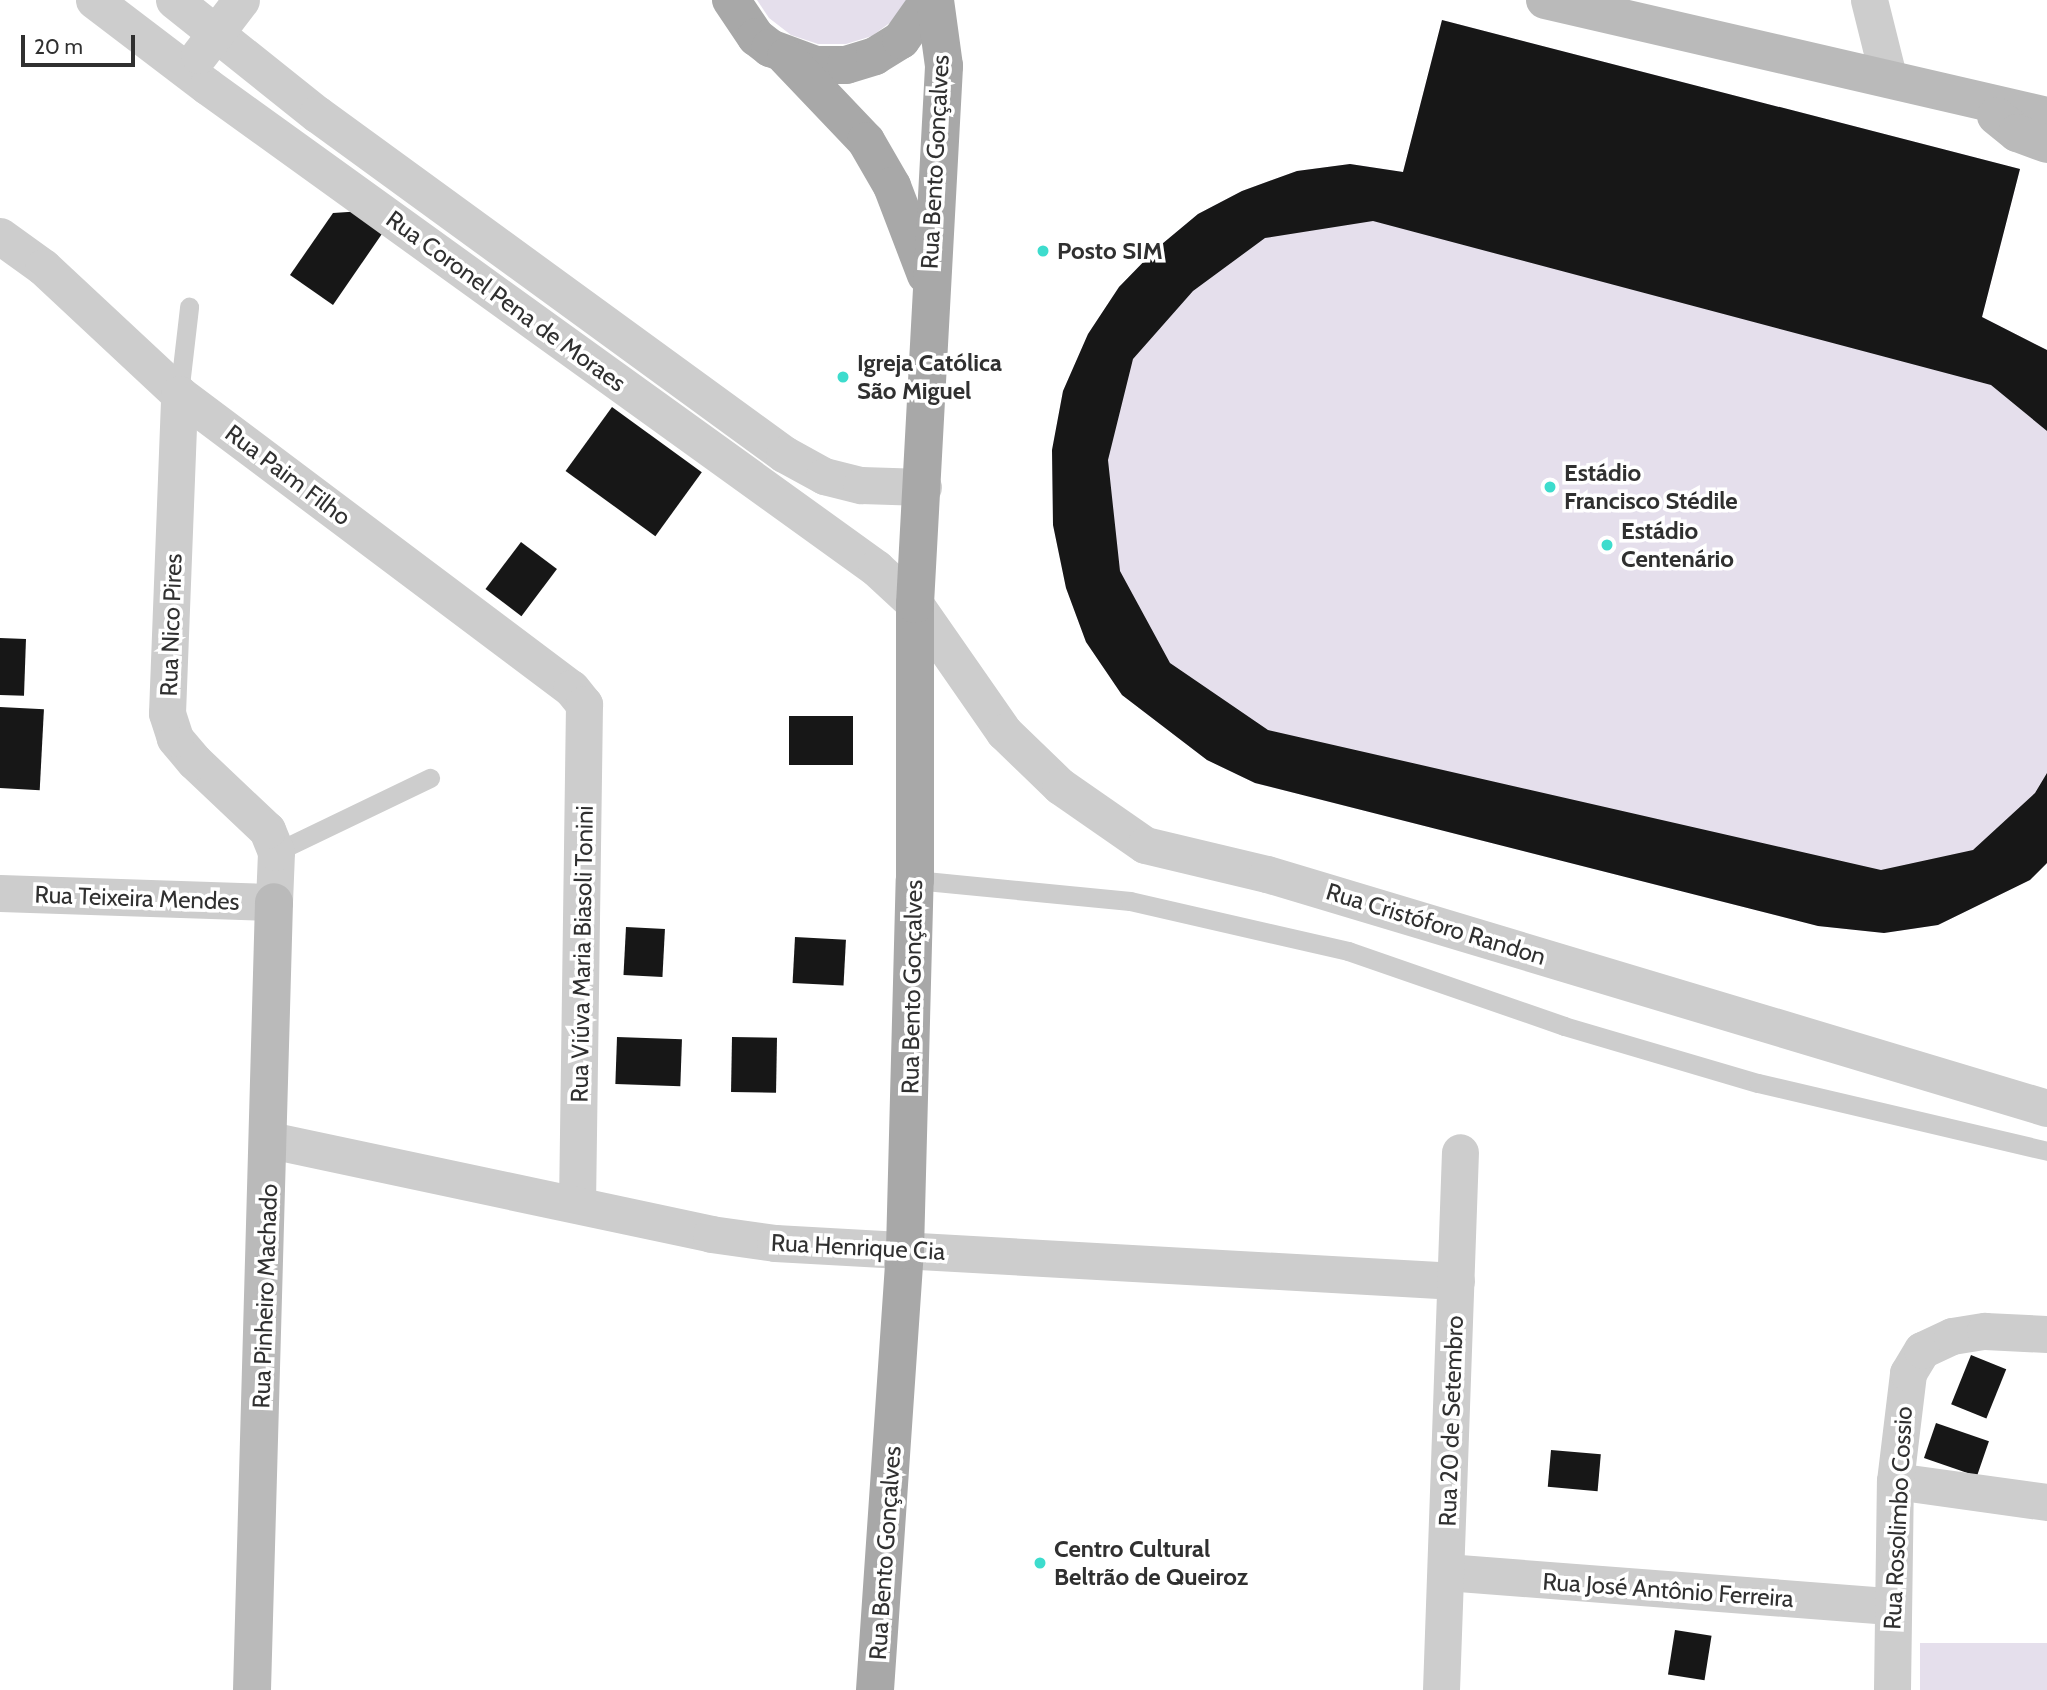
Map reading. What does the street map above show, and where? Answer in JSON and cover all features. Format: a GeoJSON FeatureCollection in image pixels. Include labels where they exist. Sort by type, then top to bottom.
{"type":"FeatureCollection","features":[{"type":"Feature","properties":{"kind":"main road"},"geometry":{"type":"LineString","coordinates":[[704,0],[771,47]]}},
{"type":"Feature","properties":{"kind":"main road","name":"Rua Bento Gonçalves"},"geometry":{"type":"LineString","coordinates":[[731,0],[771,47],[866,141],[891,186],[930,283]]}},
{"type":"Feature","properties":{"kind":"main road","name":"Rua Bento Gonçalves"},"geometry":{"type":"LineString","coordinates":[[771,47],[816,65],[846,65],[875,56],[901,40],[929,0]]}},
{"type":"Feature","properties":{"kind":"main road","name":"Rua Bento Gonçalves"},"geometry":{"type":"LineString","coordinates":[[876,1690],[905,1250],[915,880],[915,604],[923,487],[930,283],[944,66],[935,0]]}},
{"type":"Feature","properties":{"kind":"street","name":"Rua Coronel Pena de Moraes"},"geometry":{"type":"LineString","coordinates":[[94,0],[876,568],[915,604]]}},
{"type":"Feature","properties":{"kind":"street","name":"Rua Coronel Pena de Moraes"},"geometry":{"type":"LineString","coordinates":[[174,0],[215,35],[784,454],[824,476],[861,485],[923,487]]}},
{"type":"Feature","properties":{"kind":"street"},"geometry":{"type":"LineString","coordinates":[[187,69],[241,0]]}},
{"type":"Feature","properties":{"kind":"street"},"geometry":{"type":"LineString","coordinates":[[1545,0],[1966,94],[2047,116]]}},
{"type":"Feature","properties":{"kind":"street"},"geometry":{"type":"LineString","coordinates":[[1869,0],[1888,76]]}},
{"type":"Feature","properties":{"kind":"street"},"geometry":{"type":"LineString","coordinates":[[1966,94],[2017,133],[2047,144]]}},
{"type":"Feature","properties":{"kind":"street","name":"Rua Paim Filho"},"geometry":{"type":"LineString","coordinates":[[0,236],[43,267],[179,394],[571,688],[584,704]]}},
{"type":"Feature","properties":{"kind":"street","name":"Rua Nico Pires"},"geometry":{"type":"LineString","coordinates":[[179,394],[167,713],[175,738],[267,830],[276,852]]}},
{"type":"Feature","properties":{"kind":"street","name":"Rua Cristóforo Randon"},"geometry":{"type":"LineString","coordinates":[[915,604],[1004,732],[1060,786],[1145,845],[1280,878],[2047,1108]]}},
{"type":"Feature","properties":{"kind":"street","name":"Rua Viúva Maria Biasoli Tonini"},"geometry":{"type":"LineString","coordinates":[[577,1204],[584,704]]}},
{"type":"Feature","properties":{"kind":"street"},"geometry":{"type":"LineString","coordinates":[[274,902],[276,852]]}},
{"type":"Feature","properties":{"kind":"street","name":"Rua Teixeira Mendes"},"geometry":{"type":"LineString","coordinates":[[0,893],[274,902]]}},
{"type":"Feature","properties":{"kind":"street","name":"Rua Pinheiro Machado"},"geometry":{"type":"LineString","coordinates":[[252,1690],[270,1140],[274,902]]}},
{"type":"Feature","properties":{"kind":"street","name":"Rua Henrique Cia"},"geometry":{"type":"LineString","coordinates":[[270,1140],[750,1240],[1456,1281]]}},
{"type":"Feature","properties":{"kind":"street","name":"Rua 20 de Setembro"},"geometry":{"type":"LineString","coordinates":[[1441,1690],[1460,1153]]}},
{"type":"Feature","properties":{"kind":"street","name":"Rua Rosolimbo Cossio"},"geometry":{"type":"LineString","coordinates":[[1892,1690],[1890,1605],[1895,1481],[1908,1373],[1922,1350],[1952,1336],[1985,1331],[2047,1334]]}},
{"type":"Feature","properties":{"kind":"street"},"geometry":{"type":"LineString","coordinates":[[1895,1481],[2047,1502]]}},
{"type":"Feature","properties":{"kind":"street","name":"Rua José Antônio Ferreira"},"geometry":{"type":"LineString","coordinates":[[1446,1572],[1890,1605]]}},
{"type":"Feature","properties":{"kind":"lane","name":"Rua Nico Pires"},"geometry":{"type":"LineString","coordinates":[[179,394],[189,307]]}},
{"type":"Feature","properties":{"kind":"lane"},"geometry":{"type":"LineString","coordinates":[[276,852],[430,778]]}},
{"type":"Feature","properties":{"kind":"lane"},"geometry":{"type":"LineString","coordinates":[[915,880],[1130,901],[1348,951],[1564,1026],[1758,1083],[2047,1151]]}},
{"type":"Feature","properties":{"kind":"shaded area"},"geometry":{"type":"Polygon","coordinates":[[[757,0],[908,0],[895,19],[872,36],[846,44],[818,44],[791,35],[769,18],[757,0]]]}},
{"type":"Feature","properties":{"kind":"shaded area","name":"Estádio Francisco Stédile"},"geometry":{"type":"Polygon","coordinates":[[[1442,20],[2020,169],[1982,317],[2047,350],[2047,863],[2030,880],[1938,925],[1884,933],[1818,926],[1255,783],[1207,760],[1122,695],[1086,642],[1066,588],[1053,525],[1052,450],[1063,391],[1088,334],[1119,287],[1156,249],[1198,214],[1242,191],[1297,171],[1350,164],[1403,172],[1442,20]]]}},
{"type":"Feature","properties":{"kind":"shaded area"},"geometry":{"type":"Polygon","coordinates":[[[1920,1643],[2047,1643],[2047,1690],[1920,1690],[1920,1643]]]}},
{"type":"Feature","properties":{"kind":"building"},"geometry":{"type":"Polygon","coordinates":[[[1442,20],[2020,169],[1982,317],[2047,350],[2047,431],[1991,385],[1373,221],[1265,238],[1193,291],[1133,359],[1108,460],[1120,571],[1170,663],[1268,730],[1881,870],[1973,850],[2035,793],[2047,773],[2047,863],[2030,880],[1938,925],[1884,933],[1818,926],[1255,783],[1207,760],[1122,695],[1086,642],[1066,588],[1053,525],[1052,450],[1063,391],[1088,334],[1119,287],[1156,249],[1198,214],[1242,191],[1297,171],[1350,164],[1403,172],[1442,20]]]}},
{"type":"Feature","properties":{"kind":"building"},"geometry":{"type":"Polygon","coordinates":[[[363,211],[386,228],[333,305],[290,275],[333,213],[363,211]]]}},
{"type":"Feature","properties":{"kind":"building"},"geometry":{"type":"Polygon","coordinates":[[[612,407],[702,472],[655,536],[566,471],[612,407]]]}},
{"type":"Feature","properties":{"kind":"building"},"geometry":{"type":"Polygon","coordinates":[[[521,542],[557,569],[521,616],[485,589],[521,542]]]}},
{"type":"Feature","properties":{"kind":"building"},"geometry":{"type":"Polygon","coordinates":[[[0,638],[26,639],[24,696],[0,695],[0,638]]]}},
{"type":"Feature","properties":{"kind":"building"},"geometry":{"type":"Polygon","coordinates":[[[0,707],[44,709],[40,790],[0,788],[0,707]]]}},
{"type":"Feature","properties":{"kind":"building"},"geometry":{"type":"Polygon","coordinates":[[[789,716],[853,716],[853,765],[789,765],[789,716]]]}},
{"type":"Feature","properties":{"kind":"building"},"geometry":{"type":"Polygon","coordinates":[[[626,927],[665,929],[662,977],[623,975],[626,927]]]}},
{"type":"Feature","properties":{"kind":"building"},"geometry":{"type":"Polygon","coordinates":[[[795,937],[846,940],[844,986],[793,983],[795,937]]]}},
{"type":"Feature","properties":{"kind":"building"},"geometry":{"type":"Polygon","coordinates":[[[617,1037],[682,1039],[680,1086],[615,1084],[617,1037]]]}},
{"type":"Feature","properties":{"kind":"building"},"geometry":{"type":"Polygon","coordinates":[[[732,1037],[777,1038],[776,1093],[731,1092],[732,1037]]]}},
{"type":"Feature","properties":{"kind":"building"},"geometry":{"type":"Polygon","coordinates":[[[1971,1355],[2006,1369],[1986,1418],[1951,1404],[1971,1355]]]}},
{"type":"Feature","properties":{"kind":"building"},"geometry":{"type":"Polygon","coordinates":[[[1936,1423],[1989,1441],[1977,1476],[1924,1458],[1936,1423]]]}},
{"type":"Feature","properties":{"kind":"building"},"geometry":{"type":"Polygon","coordinates":[[[1551,1450],[1601,1454],[1598,1491],[1548,1487],[1551,1450]]]}},
{"type":"Feature","properties":{"kind":"building"},"geometry":{"type":"Polygon","coordinates":[[[1675,1630],[1712,1636],[1705,1680],[1668,1674],[1675,1630]]]}},
{"type":"Feature","properties":{"kind":"place","name":"Posto SIM"},"geometry":{"type":"Point","coordinates":[1043,251]}},
{"type":"Feature","properties":{"kind":"place","name":"Igreja Católica São Miguel"},"geometry":{"type":"Point","coordinates":[843,377]}},
{"type":"Feature","properties":{"kind":"place","name":"Estádio Francisco Stédile"},"geometry":{"type":"Point","coordinates":[1550,487]}},
{"type":"Feature","properties":{"kind":"place","name":"Estádio Centenário"},"geometry":{"type":"Point","coordinates":[1607,545]}},
{"type":"Feature","properties":{"kind":"place","name":"Centro Cultural Beltrão de Queiroz"},"geometry":{"type":"Point","coordinates":[1040,1563]}}]}
